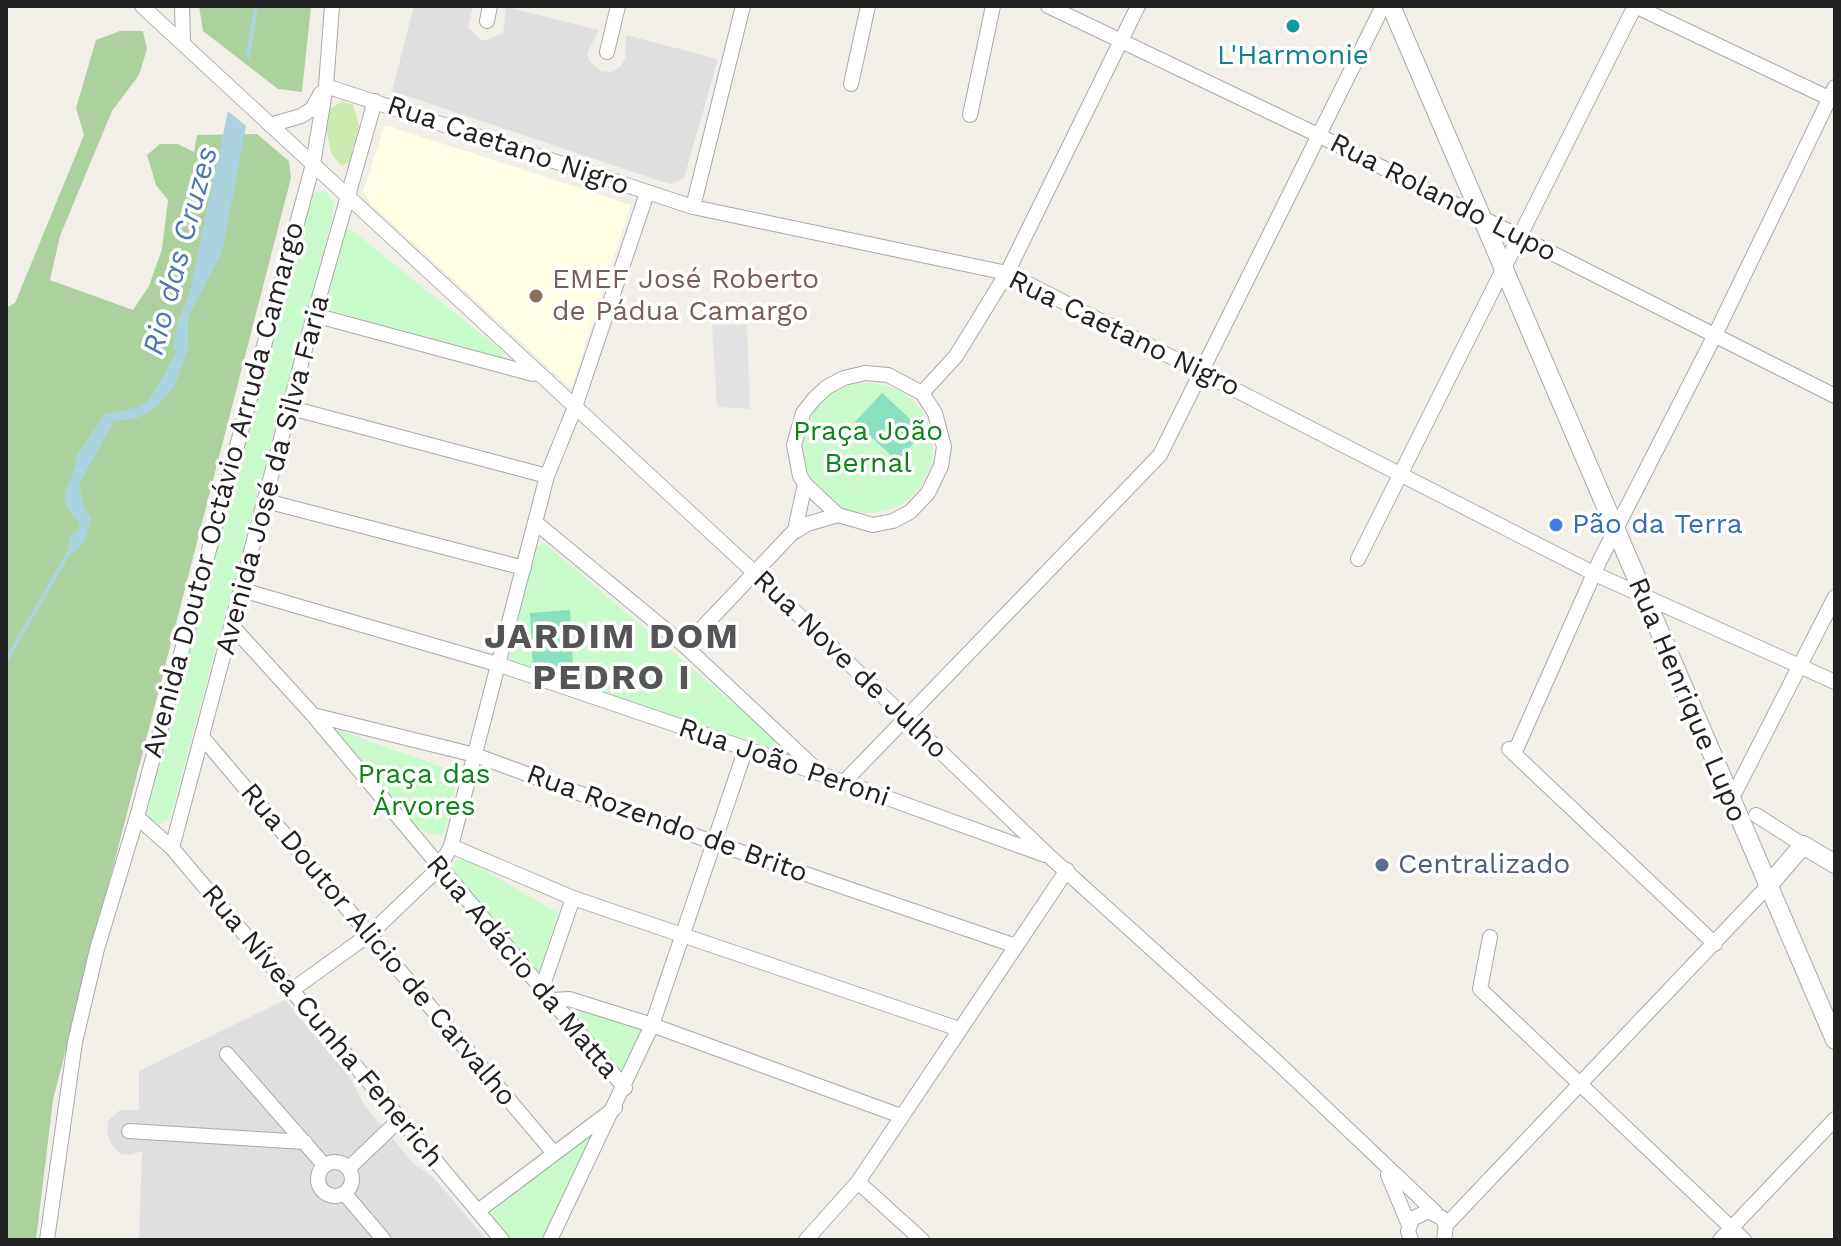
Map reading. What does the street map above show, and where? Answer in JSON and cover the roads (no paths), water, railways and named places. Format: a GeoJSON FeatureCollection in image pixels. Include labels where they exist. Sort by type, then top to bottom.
{"type":"FeatureCollection","features":[{"type":"Feature","properties":{"kind":"street","name":"Rua Nove de Julho"},"geometry":{"type":"LineString","coordinates":[[142,6],[183,41],[536,374],[756,574],[1049,856],[1276,1061],[1385,1168],[1435,1212],[1449,1234]]}},
{"type":"Feature","properties":{"kind":"street"},"geometry":{"type":"LineString","coordinates":[[182,6],[183,41]]}},
{"type":"Feature","properties":{"kind":"street","name":"Avenida Doutor Octávio Arruda Camargo"},"geometry":{"type":"LineString","coordinates":[[47,1240],[75,1042],[97,949],[137,817],[313,164],[326,86],[332,6]]}},
{"type":"Feature","properties":{"kind":"street"},"geometry":{"type":"LineString","coordinates":[[487,21],[490,6]]}},
{"type":"Feature","properties":{"kind":"street"},"geometry":{"type":"LineString","coordinates":[[607,52],[618,6]]}},
{"type":"Feature","properties":{"kind":"street"},"geometry":{"type":"LineString","coordinates":[[693,207],[743,6]]}},
{"type":"Feature","properties":{"kind":"street"},"geometry":{"type":"LineString","coordinates":[[851,84],[868,6]]}},
{"type":"Feature","properties":{"kind":"street"},"geometry":{"type":"LineString","coordinates":[[970,115],[993,6]]}},
{"type":"Feature","properties":{"kind":"street","name":"Rua Rolando Lupo"},"geometry":{"type":"LineString","coordinates":[[1048,6],[1318,135],[1835,396]]}},
{"type":"Feature","properties":{"kind":"street"},"geometry":{"type":"LineString","coordinates":[[922,393],[956,356],[1007,273],[1138,6]]}},
{"type":"Feature","properties":{"kind":"street"},"geometry":{"type":"LineString","coordinates":[[843,783],[1160,455],[1383,6]]}},
{"type":"Feature","properties":{"kind":"street","name":"Rua Henrique Lupo"},"geometry":{"type":"LineString","coordinates":[[1391,6],[1642,597],[1835,1040]]}},
{"type":"Feature","properties":{"kind":"street"},"geometry":{"type":"LineString","coordinates":[[1358,559],[1635,6],[1833,95],[1615,533],[1511,751],[1715,944]]}},
{"type":"Feature","properties":{"kind":"street"},"geometry":{"type":"LineString","coordinates":[[267,122],[301,116],[312,109],[326,86]]}},
{"type":"Feature","properties":{"kind":"street","name":"Rua Caetano Nigro"},"geometry":{"type":"LineString","coordinates":[[326,86],[693,207],[1007,273],[1402,472],[1595,574],[1835,682]]}},
{"type":"Feature","properties":{"kind":"street","name":"Avenida José da Silva Faria"},"geometry":{"type":"LineString","coordinates":[[172,848],[314,315],[375,101]]}},
{"type":"Feature","properties":{"kind":"street"},"geometry":{"type":"LineString","coordinates":[[292,990],[371,933],[439,868],[451,846],[547,476],[575,407],[647,193]]}},
{"type":"Feature","properties":{"kind":"street"},"geometry":{"type":"LineString","coordinates":[[314,315],[536,374]]}},
{"type":"Feature","properties":{"kind":"street"},"geometry":{"type":"LineString","coordinates":[[865,373],[888,375],[922,393],[935,413],[944,447],[941,466],[928,493],[910,512],[893,521],[873,525],[838,515],[805,484],[795,460],[797,429],[803,413],[827,387],[844,378],[865,373]]}},
{"type":"Feature","properties":{"kind":"street"},"geometry":{"type":"LineString","coordinates":[[291,408],[547,476]]}},
{"type":"Feature","properties":{"kind":"street"},"geometry":{"type":"LineString","coordinates":[[685,646],[787,540],[801,519],[805,484]]}},
{"type":"Feature","properties":{"kind":"street"},"geometry":{"type":"LineString","coordinates":[[266,501],[524,568]]}},
{"type":"Feature","properties":{"kind":"street"},"geometry":{"type":"LineString","coordinates":[[787,540],[807,524],[838,515]]}},
{"type":"Feature","properties":{"kind":"street"},"geometry":{"type":"LineString","coordinates":[[535,522],[685,646],[821,774]]}},
{"type":"Feature","properties":{"kind":"street","name":"Rua João Peroni"},"geometry":{"type":"LineString","coordinates":[[242,590],[497,664],[745,751],[821,774],[1049,856]]}},
{"type":"Feature","properties":{"kind":"street"},"geometry":{"type":"LineString","coordinates":[[1731,800],[1835,597]]}},
{"type":"Feature","properties":{"kind":"street","name":"Rua Adácio da Matta"},"geometry":{"type":"LineString","coordinates":[[232,626],[313,715],[625,1088]]}},
{"type":"Feature","properties":{"kind":"street","name":"Rua Rozendo de Brito"},"geometry":{"type":"LineString","coordinates":[[313,715],[475,755],[715,843],[1016,946]]}},
{"type":"Feature","properties":{"kind":"street","name":"Rua Doutor Alicio de Carvalho"},"geometry":{"type":"LineString","coordinates":[[203,738],[371,933],[553,1152]]}},
{"type":"Feature","properties":{"kind":"street"},"geometry":{"type":"LineString","coordinates":[[550,1240],[616,1107],[652,1025],[745,751]]}},
{"type":"Feature","properties":{"kind":"street"},"geometry":{"type":"LineString","coordinates":[[1756,815],[1835,864]]}},
{"type":"Feature","properties":{"kind":"street","name":"Rua Nívea Cunha Fenerich"},"geometry":{"type":"LineString","coordinates":[[137,817],[172,848],[502,1240]]}},
{"type":"Feature","properties":{"kind":"street"},"geometry":{"type":"LineString","coordinates":[[1004,841],[1013,834],[1013,822]]}},
{"type":"Feature","properties":{"kind":"street"},"geometry":{"type":"LineString","coordinates":[[1449,1234],[1581,1085],[1715,944],[1803,845]]}},
{"type":"Feature","properties":{"kind":"street"},"geometry":{"type":"LineString","coordinates":[[451,846],[573,898],[959,1029]]}},
{"type":"Feature","properties":{"kind":"street"},"geometry":{"type":"LineString","coordinates":[[806,1240],[858,1182],[1067,870]]}},
{"type":"Feature","properties":{"kind":"street"},"geometry":{"type":"LineString","coordinates":[[573,898],[547,994],[652,1025],[901,1116]]}},
{"type":"Feature","properties":{"kind":"street"},"geometry":{"type":"LineString","coordinates":[[1490,937],[1480,989],[1744,1240]]}},
{"type":"Feature","properties":{"kind":"street"},"geometry":{"type":"LineString","coordinates":[[227,1054],[324,1165]]}},
{"type":"Feature","properties":{"kind":"street"},"geometry":{"type":"LineString","coordinates":[[478,1211],[616,1107]]}},
{"type":"Feature","properties":{"kind":"street"},"geometry":{"type":"LineString","coordinates":[[349,1168],[400,1119]]}},
{"type":"Feature","properties":{"kind":"street"},"geometry":{"type":"LineString","coordinates":[[1720,1240],[1835,1119]]}},
{"type":"Feature","properties":{"kind":"street"},"geometry":{"type":"LineString","coordinates":[[129,1131],[305,1142]]}},
{"type":"Feature","properties":{"kind":"street"},"geometry":{"type":"LineString","coordinates":[[337,1161],[349,1168],[353,1182],[345,1194],[332,1197],[320,1190],[316,1177],[324,1165],[337,1161]]}},
{"type":"Feature","properties":{"kind":"street","name":"Rua Nove de Julho"},"geometry":{"type":"LineString","coordinates":[[1385,1168],[1410,1233]]}},
{"type":"Feature","properties":{"kind":"street"},"geometry":{"type":"LineString","coordinates":[[858,1182],[922,1240]]}},
{"type":"Feature","properties":{"kind":"street"},"geometry":{"type":"LineString","coordinates":[[345,1194],[384,1240]]}},
{"type":"Feature","properties":{"kind":"street"},"geometry":{"type":"LineString","coordinates":[[1410,1233],[1416,1215],[1435,1212]]}},
{"type":"Feature","properties":{"kind":"water"},"geometry":{"type":"Polygon","coordinates":[[[228,111],[246,126],[231,206],[222,252],[188,317],[188,348],[175,385],[157,407],[137,418],[114,421],[79,484],[84,508],[91,519],[84,542],[70,556],[67,553],[71,535],[80,524],[66,506],[65,493],[77,463],[75,458],[105,414],[136,408],[149,400],[177,352],[173,348],[177,324],[190,291],[228,111]]]}},
{"type":"Feature","properties":{"kind":"waterway","name":"Rio das Cruzes"},"geometry":{"type":"LineString","coordinates":[[248,57],[256,6]]}},
{"type":"Feature","properties":{"kind":"waterway","name":"Rio das Cruzes"},"geometry":{"type":"LineString","coordinates":[[6,661],[69,552]]}},
{"type":"Feature","properties":{"kind":"place","name":"L'Harmonie"},"geometry":{"type":"Point","coordinates":[1293,26]}},
{"type":"Feature","properties":{"kind":"place","name":"EMEF José Roberto de Pádua Camargo"},"geometry":{"type":"Point","coordinates":[536,296]}},
{"type":"Feature","properties":{"kind":"place","name":"Pão da Terra"},"geometry":{"type":"Point","coordinates":[1556,525]}},
{"type":"Feature","properties":{"kind":"place","name":"Centralizado"},"geometry":{"type":"Point","coordinates":[1382,865]}},
{"type":"Feature","properties":{"kind":"district","name":"JARDIM DOM PEDRO I"},"geometry":{"type":"Point","coordinates":[612,658]}},
{"type":"Feature","properties":{"kind":"park label","name":"Praça João Bernal"},"geometry":{"type":"Point","coordinates":[868,448]}},
{"type":"Feature","properties":{"kind":"park label","name":"Praça das Árvores"},"geometry":{"type":"Point","coordinates":[424,791]}}]}
